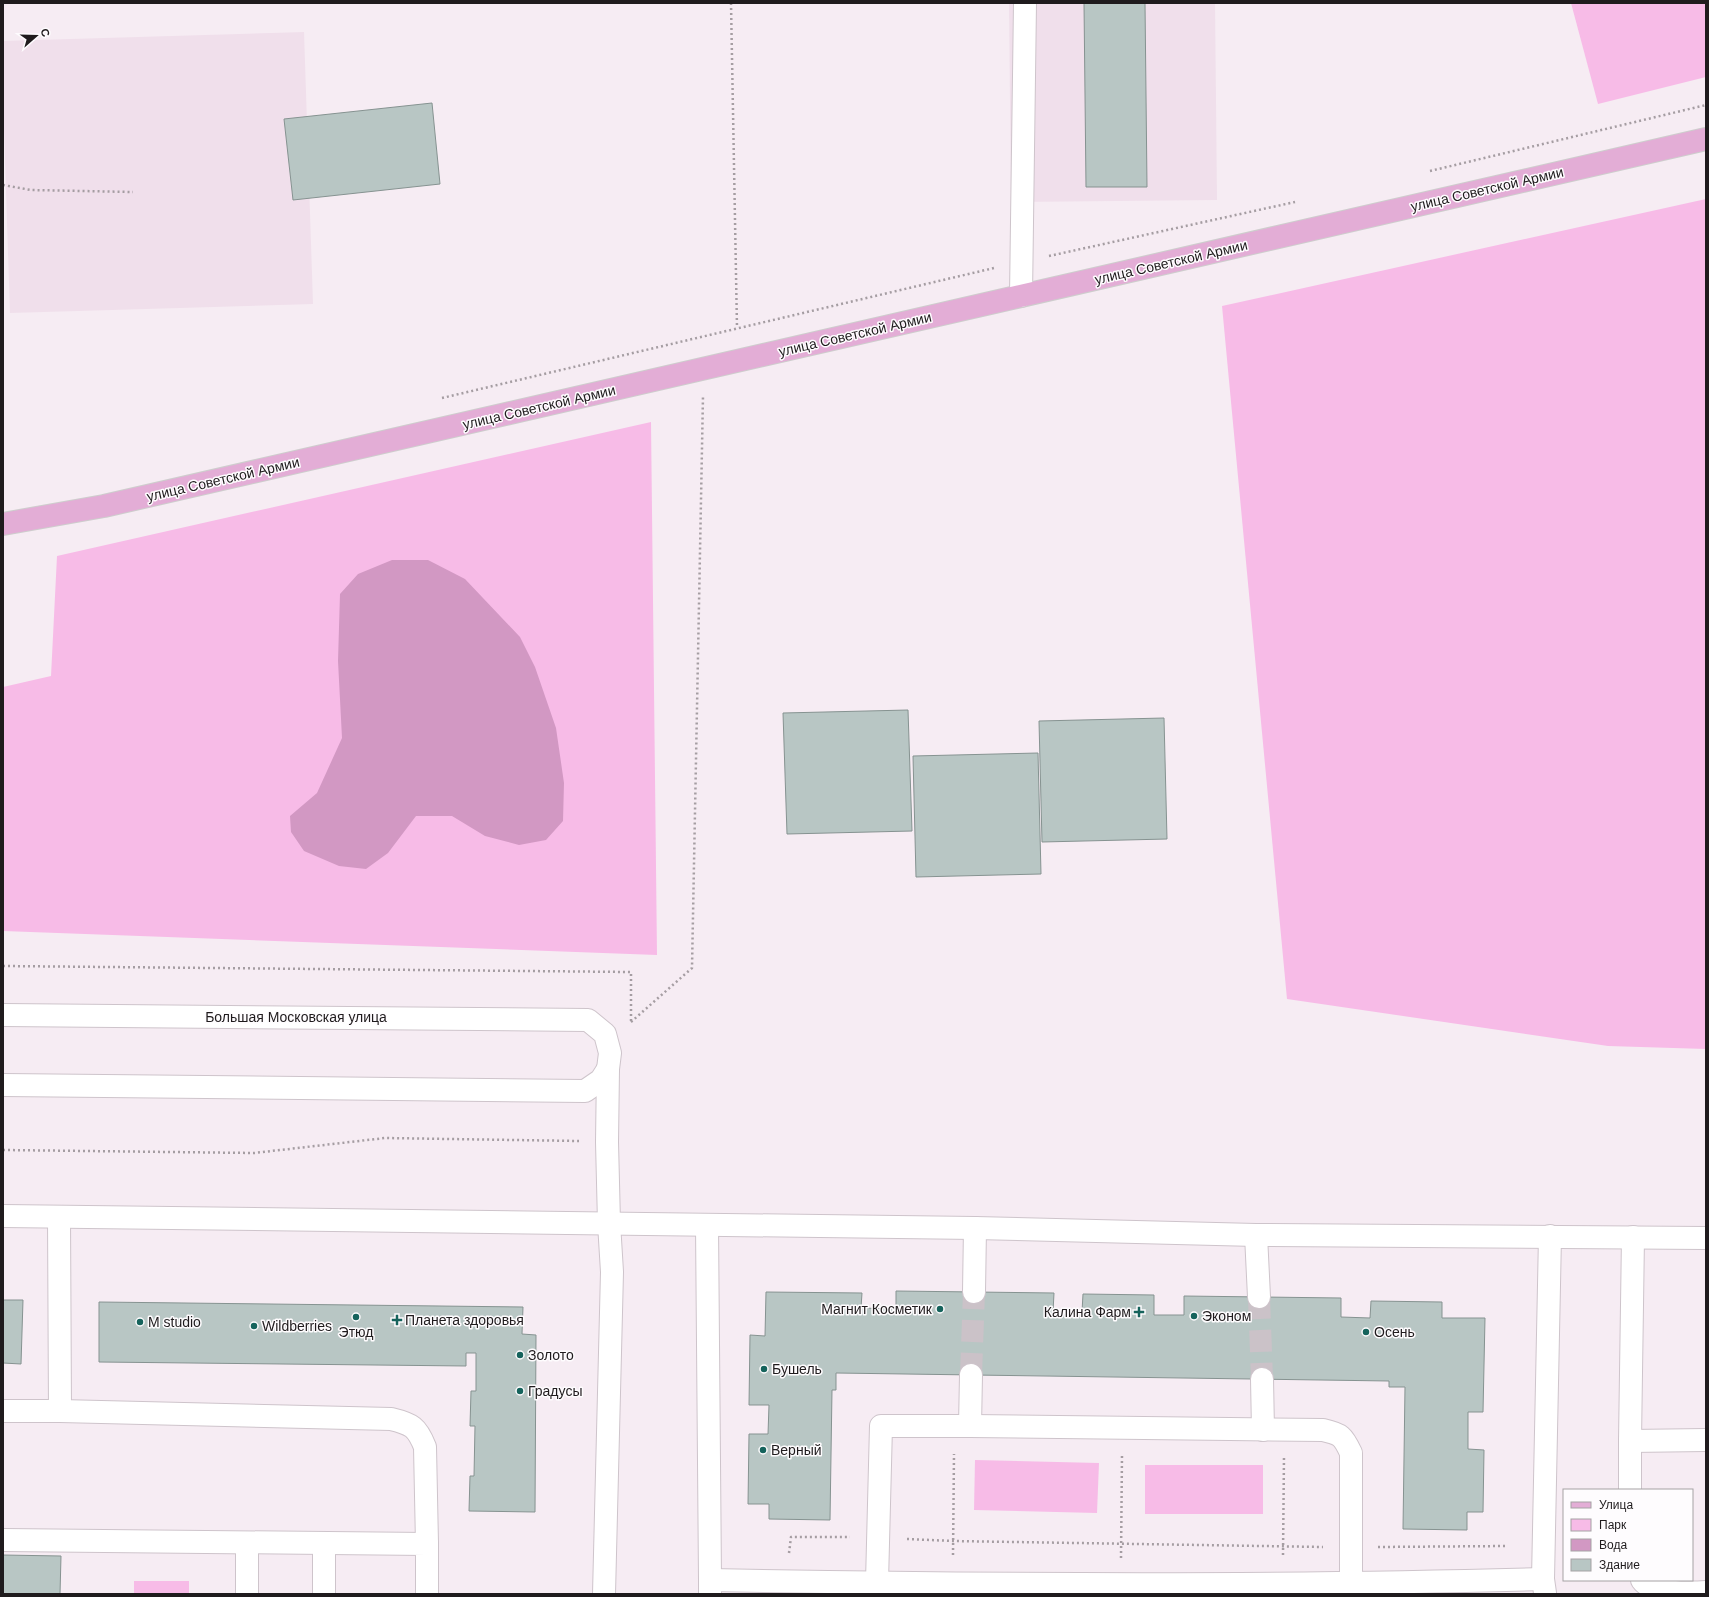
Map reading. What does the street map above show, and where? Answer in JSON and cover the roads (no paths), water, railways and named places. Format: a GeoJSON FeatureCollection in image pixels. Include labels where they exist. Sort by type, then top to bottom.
{"type":"FeatureCollection","features":[{"type":"Feature","properties":{"kind":"main road","name":"улица Советской Армии"},"geometry":{"type":"LineString","coordinates":[[3,524],[104,506],[1706,139]]}},
{"type":"Feature","properties":{"kind":"street"},"geometry":{"type":"LineString","coordinates":[[1021,296],[1025,3]]}},
{"type":"Feature","properties":{"kind":"street","name":"Большая Московская улица"},"geometry":{"type":"LineString","coordinates":[[3,1015],[588,1020],[605,1034],[610,1053],[608,1069]]}},
{"type":"Feature","properties":{"kind":"street"},"geometry":{"type":"LineString","coordinates":[[3,1085],[585,1091],[601,1080],[608,1069]]}},
{"type":"Feature","properties":{"kind":"street"},"geometry":{"type":"LineString","coordinates":[[604,1594],[612,1272],[607,1142],[608,1069]]}},
{"type":"Feature","properties":{"kind":"street"},"geometry":{"type":"LineString","coordinates":[[3,1216],[975,1228],[1256,1235],[1706,1238]]}},
{"type":"Feature","properties":{"kind":"street"},"geometry":{"type":"LineString","coordinates":[[59,1217],[60,1412]]}},
{"type":"Feature","properties":{"kind":"street"},"geometry":{"type":"LineString","coordinates":[[707,1225],[710,1587],[787,1582],[1120,1585],[1351,1583],[1544,1586],[1550,1236]]}},
{"type":"Feature","properties":{"kind":"street"},"geometry":{"type":"LineString","coordinates":[[974,1292],[975,1228]]}},
{"type":"Feature","properties":{"kind":"street"},"geometry":{"type":"LineString","coordinates":[[1256,1235],[1259,1297]]}},
{"type":"Feature","properties":{"kind":"street"},"geometry":{"type":"LineString","coordinates":[[1630,1489],[1633,1237]]}},
{"type":"Feature","properties":{"kind":"street"},"geometry":{"type":"LineString","coordinates":[[962,1426],[971,1375]]}},
{"type":"Feature","properties":{"kind":"street"},"geometry":{"type":"LineString","coordinates":[[1262,1379],[1274,1430]]}},
{"type":"Feature","properties":{"kind":"street"},"geometry":{"type":"LineString","coordinates":[[3,1411],[391,1419],[404,1422],[413,1426],[420,1435],[425,1447],[427,1594]]}},
{"type":"Feature","properties":{"kind":"street"},"geometry":{"type":"LineString","coordinates":[[877,1582],[881,1426],[962,1426],[1323,1430],[1337,1433],[1345,1441],[1351,1453],[1351,1583]]}},
{"type":"Feature","properties":{"kind":"street"},"geometry":{"type":"LineString","coordinates":[[1630,1441],[1706,1440]]}},
{"type":"Feature","properties":{"kind":"street"},"geometry":{"type":"LineString","coordinates":[[3,1540],[427,1544]]}},
{"type":"Feature","properties":{"kind":"street"},"geometry":{"type":"LineString","coordinates":[[247,1543],[247,1594]]}},
{"type":"Feature","properties":{"kind":"street"},"geometry":{"type":"LineString","coordinates":[[324,1543],[324,1594]]}},
{"type":"Feature","properties":{"kind":"street"},"geometry":{"type":"LineString","coordinates":[[1643,1581],[1645,1585],[1662,1590],[1689,1593],[1706,1592]]}},
{"type":"Feature","properties":{"kind":"water"},"geometry":{"type":"Polygon","coordinates":[[[392,560],[428,560],[465,579],[520,637],[535,667],[556,728],[564,783],[563,821],[546,840],[519,845],[485,836],[452,816],[416,816],[388,853],[366,869],[339,866],[304,851],[291,832],[290,816],[317,793],[342,738],[338,661],[340,594],[358,574],[392,560]]]}},
{"type":"Feature","properties":{"kind":"tunnel"},"geometry":{"type":"LineString","coordinates":[[971,1375],[974,1292]]}},
{"type":"Feature","properties":{"kind":"tunnel"},"geometry":{"type":"LineString","coordinates":[[1259,1297],[1262,1379]]}},
{"type":"Feature","properties":{"kind":"place","name":"Магнит Косметик"},"geometry":{"type":"Point","coordinates":[940,1309]}},
{"type":"Feature","properties":{"kind":"place","name":"Калина Фарм"},"geometry":{"type":"Point","coordinates":[1139,1312]}},
{"type":"Feature","properties":{"kind":"place","name":"Эконом"},"geometry":{"type":"Point","coordinates":[1194,1316]}},
{"type":"Feature","properties":{"kind":"place","name":"Этюд"},"geometry":{"type":"Point","coordinates":[356,1317]}},
{"type":"Feature","properties":{"kind":"place","name":"Планета здоровья"},"geometry":{"type":"Point","coordinates":[397,1320]}},
{"type":"Feature","properties":{"kind":"place","name":"M studio"},"geometry":{"type":"Point","coordinates":[140,1322]}},
{"type":"Feature","properties":{"kind":"place","name":"Wildberries"},"geometry":{"type":"Point","coordinates":[254,1326]}},
{"type":"Feature","properties":{"kind":"place","name":"Осень"},"geometry":{"type":"Point","coordinates":[1366,1332]}},
{"type":"Feature","properties":{"kind":"place","name":"Золото"},"geometry":{"type":"Point","coordinates":[520,1355]}},
{"type":"Feature","properties":{"kind":"place","name":"Бушель"},"geometry":{"type":"Point","coordinates":[764,1369]}},
{"type":"Feature","properties":{"kind":"place","name":"Градусы"},"geometry":{"type":"Point","coordinates":[520,1391]}},
{"type":"Feature","properties":{"kind":"place","name":"Верный"},"geometry":{"type":"Point","coordinates":[763,1450]}}]}
